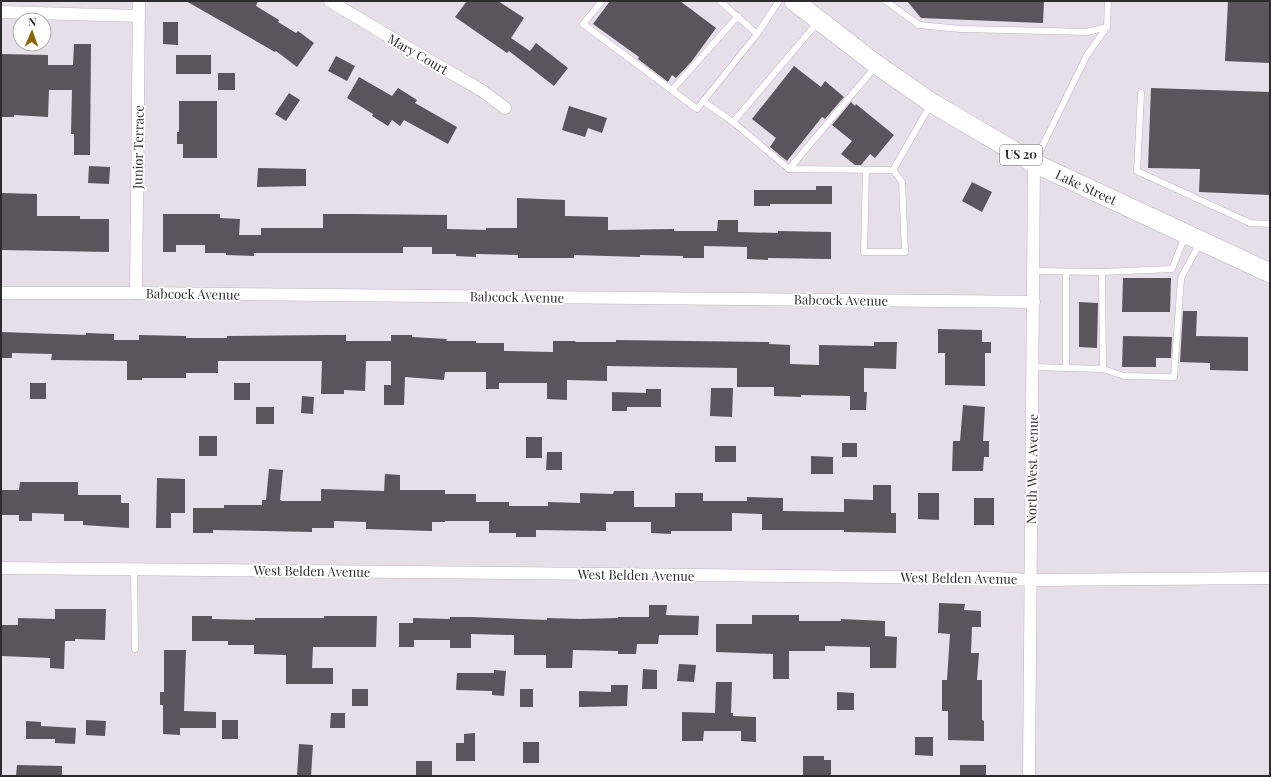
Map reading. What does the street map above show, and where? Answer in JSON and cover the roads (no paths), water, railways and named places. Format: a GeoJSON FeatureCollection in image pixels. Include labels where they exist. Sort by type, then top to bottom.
{"type":"FeatureCollection","features":[{"type":"Feature","properties":{"kind":"main road","name":"Lake Street"},"geometry":{"type":"LineString","coordinates":[[794,1],[877,65],[932,103],[1034,163],[1270,273]]}},
{"type":"Feature","properties":{"kind":"street","name":"Junior Terrace"},"geometry":{"type":"LineString","coordinates":[[136,293],[139,1]]}},
{"type":"Feature","properties":{"kind":"street","name":"Mary Court"},"geometry":{"type":"LineString","coordinates":[[330,1],[481,90],[505,108]]}},
{"type":"Feature","properties":{"kind":"street"},"geometry":{"type":"LineString","coordinates":[[1,12],[139,16]]}},
{"type":"Feature","properties":{"kind":"street","name":"North West Avenue"},"geometry":{"type":"LineString","coordinates":[[1029,776],[1034,163]]}},
{"type":"Feature","properties":{"kind":"street","name":"Babcock Avenue"},"geometry":{"type":"LineString","coordinates":[[1,293],[1034,302]]}},
{"type":"Feature","properties":{"kind":"street","name":"West Belden Avenue"},"geometry":{"type":"LineString","coordinates":[[1,568],[980,578],[1031,580],[1270,578]]}},
{"type":"Feature","properties":{"kind":"lane"},"geometry":{"type":"LineString","coordinates":[[602,1],[583,24],[697,109],[757,34],[779,1]]}},
{"type":"Feature","properties":{"kind":"lane"},"geometry":{"type":"LineString","coordinates":[[720,1],[757,34]]}},
{"type":"Feature","properties":{"kind":"lane"},"geometry":{"type":"LineString","coordinates":[[886,1],[919,25],[962,29],[1086,32],[1107,27]]}},
{"type":"Feature","properties":{"kind":"lane"},"geometry":{"type":"LineString","coordinates":[[1034,163],[1087,55],[1107,27],[1108,1]]}},
{"type":"Feature","properties":{"kind":"lane"},"geometry":{"type":"LineString","coordinates":[[672,90],[738,16]]}},
{"type":"Feature","properties":{"kind":"lane"},"geometry":{"type":"LineString","coordinates":[[733,122],[819,21]]}},
{"type":"Feature","properties":{"kind":"lane"},"geometry":{"type":"LineString","coordinates":[[789,169],[877,65]]}},
{"type":"Feature","properties":{"kind":"lane"},"geometry":{"type":"LineString","coordinates":[[1141,93],[1137,171],[1250,223],[1270,224]]}},
{"type":"Feature","properties":{"kind":"lane"},"geometry":{"type":"LineString","coordinates":[[703,101],[733,122],[789,169],[893,170]]}},
{"type":"Feature","properties":{"kind":"lane"},"geometry":{"type":"LineString","coordinates":[[893,170],[932,103]]}},
{"type":"Feature","properties":{"kind":"lane"},"geometry":{"type":"LineString","coordinates":[[866,170],[864,252],[905,252],[902,182],[893,170]]}},
{"type":"Feature","properties":{"kind":"lane"},"geometry":{"type":"LineString","coordinates":[[1172,269],[1193,237]]}},
{"type":"Feature","properties":{"kind":"lane"},"geometry":{"type":"LineString","coordinates":[[1033,367],[1103,370],[1124,376],[1174,377],[1181,278],[1193,237]]}},
{"type":"Feature","properties":{"kind":"lane"},"geometry":{"type":"LineString","coordinates":[[1033,271],[1102,272],[1172,269],[1181,278]]}},
{"type":"Feature","properties":{"kind":"lane"},"geometry":{"type":"LineString","coordinates":[[1066,272],[1066,368]]}},
{"type":"Feature","properties":{"kind":"lane"},"geometry":{"type":"LineString","coordinates":[[1102,272],[1103,370]]}},
{"type":"Feature","properties":{"kind":"lane"},"geometry":{"type":"LineString","coordinates":[[134,570],[135,649]]}}]}
